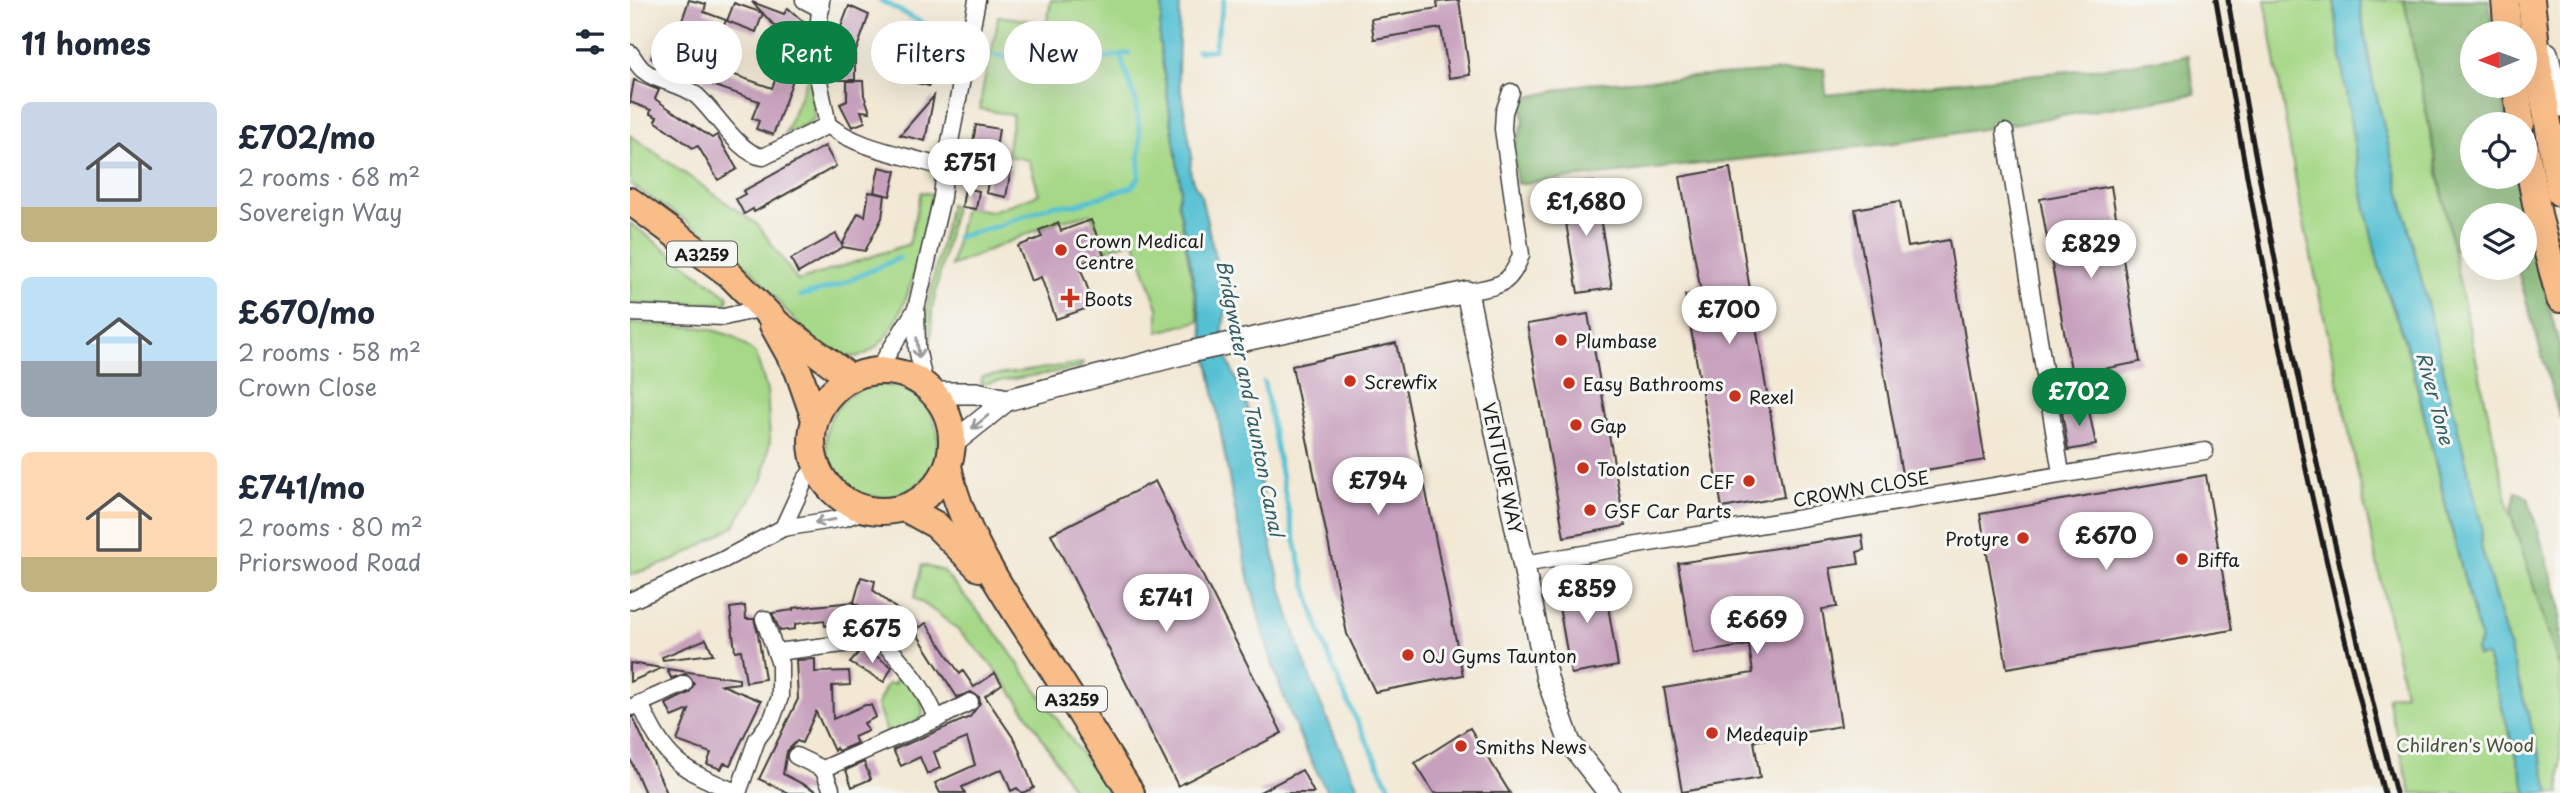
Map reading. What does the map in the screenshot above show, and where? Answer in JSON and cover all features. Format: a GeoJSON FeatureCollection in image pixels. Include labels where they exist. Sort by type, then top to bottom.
{"type":"FeatureCollection","features":[{"type":"Feature","properties":{"kind":"main road"},"geometry":{"type":"LineString","coordinates":[[2505,0],[2507,21]]}},
{"type":"Feature","properties":{"kind":"main road"},"geometry":{"type":"LineString","coordinates":[[2532,0],[2538,65],[2560,193]]}},
{"type":"Feature","properties":{"kind":"main road"},"geometry":{"type":"LineString","coordinates":[[2533,189],[2560,299]]}},
{"type":"Feature","properties":{"kind":"main road","name":"A3259"},"geometry":{"type":"LineString","coordinates":[[630,201],[729,274],[765,311],[851,378]]}},
{"type":"Feature","properties":{"kind":"main road","name":"A3259"},"geometry":{"type":"LineString","coordinates":[[765,311],[798,370],[815,419],[811,434],[816,466],[835,495],[866,510],[879,512],[905,508],[936,525],[1012,606]]}},
{"type":"Feature","properties":{"kind":"main road"},"geometry":{"type":"LineString","coordinates":[[815,419],[825,399],[851,378],[877,371],[902,374],[929,389]]}},
{"type":"Feature","properties":{"kind":"main road","name":"A3259"},"geometry":{"type":"LineString","coordinates":[[929,389],[948,416],[950,455],[959,507],[1012,606],[1131,793]]}},
{"type":"Feature","properties":{"kind":"main road"},"geometry":{"type":"LineString","coordinates":[[905,508],[931,492],[950,455]]}},
{"type":"Feature","properties":{"kind":"street"},"geometry":{"type":"LineString","coordinates":[[804,0],[821,4],[815,62],[828,125],[848,140],[875,150],[945,168]]}},
{"type":"Feature","properties":{"kind":"street"},"geometry":{"type":"LineString","coordinates":[[978,0],[945,168],[942,197],[916,309],[917,348],[929,389],[976,393],[1007,400],[1194,351],[1505,283],[1514,274],[1521,255],[1503,129],[1504,113],[1511,92]]}},
{"type":"Feature","properties":{"kind":"street"},"geometry":{"type":"LineString","coordinates":[[2532,0],[2560,106]]}},
{"type":"Feature","properties":{"kind":"street"},"geometry":{"type":"LineString","coordinates":[[630,53],[644,71],[686,87],[727,128],[741,148],[753,155],[764,157],[828,125]]}},
{"type":"Feature","properties":{"kind":"street"},"geometry":{"type":"LineString","coordinates":[[2005,132],[2061,473]]}},
{"type":"Feature","properties":{"kind":"street","name":"VENTURE WAY"},"geometry":{"type":"LineString","coordinates":[[1467,292],[1547,678],[1560,722],[1570,743],[1609,793]]}},
{"type":"Feature","properties":{"kind":"street"},"geometry":{"type":"LineString","coordinates":[[877,371],[916,309]]}},
{"type":"Feature","properties":{"kind":"street"},"geometry":{"type":"LineString","coordinates":[[630,313],[724,317],[765,311]]}},
{"type":"Feature","properties":{"kind":"street"},"geometry":{"type":"LineString","coordinates":[[950,455],[1007,400]]}},
{"type":"Feature","properties":{"kind":"street","name":"CROWN CLOSE"},"geometry":{"type":"LineString","coordinates":[[1523,564],[2205,451]]}},
{"type":"Feature","properties":{"kind":"street"},"geometry":{"type":"LineString","coordinates":[[783,528],[805,480],[816,466]]}},
{"type":"Feature","properties":{"kind":"street"},"geometry":{"type":"LineString","coordinates":[[630,601],[723,560],[783,528],[844,518],[866,510]]}},
{"type":"Feature","properties":{"kind":"street"},"geometry":{"type":"LineString","coordinates":[[684,684],[635,706],[654,737],[685,771],[738,793],[757,739],[772,719],[780,697],[781,671],[764,619]]}},
{"type":"Feature","properties":{"kind":"street"},"geometry":{"type":"LineString","coordinates":[[776,652],[852,643],[866,630],[899,659],[928,699],[937,719]]}},
{"type":"Feature","properties":{"kind":"street"},"geometry":{"type":"LineString","coordinates":[[824,769],[970,702]]}},
{"type":"Feature","properties":{"kind":"street"},"geometry":{"type":"LineString","coordinates":[[796,756],[824,769],[831,788]]}},
{"type":"Feature","properties":{"kind":"green space"},"geometry":{"type":"Polygon","coordinates":[[[1051,0],[1163,0],[1159,39],[1181,188],[1178,201],[1199,321],[1158,332],[1158,308],[1134,240],[1105,250],[1091,214],[1058,221],[951,266],[964,207],[992,211],[1039,194],[1029,160],[1007,156],[1013,115],[980,109],[983,84],[990,84],[990,56],[998,16],[1033,21],[1004,21],[1004,84],[1102,84],[1102,21],[1047,21],[1051,0]]]}},
{"type":"Feature","properties":{"kind":"green space","name":"Children's Wood"},"geometry":{"type":"Polygon","coordinates":[[[2265,0],[2334,0],[2358,165],[2378,262],[2411,363],[2481,640],[2476,650],[2477,655],[2487,656],[2527,793],[2411,793],[2387,697],[2405,693],[2299,200],[2265,0]]]}},
{"type":"Feature","properties":{"kind":"green space"},"geometry":{"type":"Polygon","coordinates":[[[2359,0],[2404,0],[2462,295],[2510,513],[2560,670],[2560,793],[2550,793],[2481,546],[2482,527],[2373,82],[2359,0]]]}},
{"type":"Feature","properties":{"kind":"green space"},"geometry":{"type":"Polygon","coordinates":[[[2404,0],[2489,0],[2492,21],[2460,21],[2460,98],[2503,98],[2505,112],[2460,112],[2460,189],[2520,189],[2522,203],[2460,203],[2460,249],[2454,250],[2404,0]]]}},
{"type":"Feature","properties":{"kind":"green space"},"geometry":{"type":"Polygon","coordinates":[[[2188,55],[2195,94],[1903,142],[1517,184],[1513,149],[1524,122],[1521,99],[1585,84],[1824,68],[1826,95],[2110,67],[2188,55]]]}},
{"type":"Feature","properties":{"kind":"green space"},"geometry":{"type":"Polygon","coordinates":[[[805,84],[811,84],[815,117],[809,123],[785,134],[805,84]]]}},
{"type":"Feature","properties":{"kind":"green space"},"geometry":{"type":"Polygon","coordinates":[[[630,135],[758,225],[798,281],[909,244],[921,192],[932,194],[915,271],[905,302],[891,329],[875,348],[854,357],[830,351],[818,343],[758,277],[734,255],[630,184],[630,135]]]}},
{"type":"Feature","properties":{"kind":"green space"},"geometry":{"type":"Polygon","coordinates":[[[950,204],[954,206],[953,213],[932,310],[931,342],[927,343],[926,312],[950,204]]]}},
{"type":"Feature","properties":{"kind":"green space"},"geometry":{"type":"Polygon","coordinates":[[[630,223],[728,296],[727,303],[630,304],[630,223]]]}},
{"type":"Feature","properties":{"kind":"green space"},"geometry":{"type":"Polygon","coordinates":[[[2537,261],[2560,348],[2560,418],[2520,280],[2537,280],[2537,261]]]}},
{"type":"Feature","properties":{"kind":"green space"},"geometry":{"type":"Polygon","coordinates":[[[630,323],[706,328],[732,336],[756,354],[767,391],[770,440],[763,479],[733,527],[675,560],[630,575],[630,323]]]}},
{"type":"Feature","properties":{"kind":"green space"},"geometry":{"type":"Polygon","coordinates":[[[1083,363],[1080,368],[981,384],[982,377],[1083,363]]]}},
{"type":"Feature","properties":{"kind":"green space"},"geometry":{"type":"Polygon","coordinates":[[[882,385],[903,389],[922,401],[934,420],[938,441],[934,462],[922,481],[903,493],[882,497],[861,493],[842,481],[830,462],[826,441],[830,420],[842,401],[861,389],[882,385]]]}},
{"type":"Feature","properties":{"kind":"green space"},"geometry":{"type":"Polygon","coordinates":[[[2516,491],[2528,498],[2560,604],[2560,670],[2511,513],[2516,491]]]}},
{"type":"Feature","properties":{"kind":"green space"},"geometry":{"type":"Polygon","coordinates":[[[922,565],[943,571],[998,635],[1109,793],[1075,793],[1025,711],[987,660],[965,636],[914,598],[922,565]]]}},
{"type":"Feature","properties":{"kind":"green space"},"geometry":{"type":"Polygon","coordinates":[[[900,673],[917,694],[923,712],[921,719],[888,735],[877,706],[887,684],[894,684],[900,673]]]}},
{"type":"Feature","properties":{"kind":"water"},"geometry":{"type":"Polygon","coordinates":[[[1163,0],[1180,0],[1178,74],[1192,156],[1191,175],[1200,192],[1227,309],[1223,331],[1226,353],[1245,394],[1281,588],[1310,678],[1361,793],[1328,793],[1289,710],[1261,624],[1250,580],[1178,201],[1181,188],[1159,39],[1163,0]]]}},
{"type":"Feature","properties":{"kind":"water","name":"River Tone"},"geometry":{"type":"Polygon","coordinates":[[[2334,0],[2359,0],[2373,82],[2482,527],[2481,547],[2550,793],[2527,793],[2487,656],[2477,656],[2476,650],[2481,640],[2410,357],[2381,274],[2370,230],[2352,132],[2334,0]]]}},
{"type":"Feature","properties":{"kind":"building"},"geometry":{"type":"Polygon","coordinates":[[[689,0],[706,4],[704,12],[726,20],[726,21],[682,21],[689,0]]]}},
{"type":"Feature","properties":{"kind":"building"},"geometry":{"type":"Polygon","coordinates":[[[1459,0],[1470,75],[1449,78],[1441,28],[1374,39],[1371,19],[1438,8],[1437,2],[1459,0]]]}},
{"type":"Feature","properties":{"kind":"building"},"geometry":{"type":"Polygon","coordinates":[[[752,2],[784,14],[788,8],[803,21],[770,21],[752,2]]]}},
{"type":"Feature","properties":{"kind":"building"},"geometry":{"type":"Polygon","coordinates":[[[734,3],[763,13],[760,21],[756,21],[756,32],[742,27],[742,21],[727,21],[734,3]]]}},
{"type":"Feature","properties":{"kind":"building"},"geometry":{"type":"Polygon","coordinates":[[[849,6],[869,15],[857,48],[857,21],[843,21],[849,6]]]}},
{"type":"Feature","properties":{"kind":"building"},"geometry":{"type":"Polygon","coordinates":[[[742,78],[772,88],[774,84],[791,84],[773,135],[756,129],[759,121],[752,118],[759,101],[709,84],[742,84],[742,78]]]}},
{"type":"Feature","properties":{"kind":"building"},"geometry":{"type":"Polygon","coordinates":[[[634,80],[659,90],[655,99],[712,138],[717,135],[737,169],[718,180],[698,146],[693,148],[655,121],[657,117],[650,114],[651,110],[630,102],[634,80]]]}},
{"type":"Feature","properties":{"kind":"building"},"geometry":{"type":"Polygon","coordinates":[[[863,81],[864,95],[870,112],[861,111],[865,122],[852,127],[840,104],[847,101],[847,84],[863,81]]]}},
{"type":"Feature","properties":{"kind":"building"},"geometry":{"type":"Polygon","coordinates":[[[934,96],[925,141],[900,135],[934,96]]]}},
{"type":"Feature","properties":{"kind":"building"},"geometry":{"type":"Polygon","coordinates":[[[976,125],[999,129],[995,154],[972,148],[976,125]]]}},
{"type":"Feature","properties":{"kind":"building"},"geometry":{"type":"Polygon","coordinates":[[[825,146],[836,166],[754,212],[753,209],[744,214],[736,199],[745,194],[743,191],[825,146]]]}},
{"type":"Feature","properties":{"kind":"building"},"geometry":{"type":"Polygon","coordinates":[[[991,165],[1011,169],[1006,197],[986,193],[991,165]]]}},
{"type":"Feature","properties":{"kind":"building"},"geometry":{"type":"Polygon","coordinates":[[[879,167],[896,171],[890,196],[874,192],[879,167]]]}},
{"type":"Feature","properties":{"kind":"building"},"geometry":{"type":"Polygon","coordinates":[[[1730,168],[1784,497],[1722,508],[1685,295],[1701,292],[1680,177],[1730,168]]]}},
{"type":"Feature","properties":{"kind":"building"},"geometry":{"type":"Polygon","coordinates":[[[1594,182],[1612,288],[1578,293],[1560,188],[1594,182]]]}},
{"type":"Feature","properties":{"kind":"building"},"geometry":{"type":"Polygon","coordinates":[[[2111,186],[2140,362],[2072,375],[2040,199],[2111,186]]]}},
{"type":"Feature","properties":{"kind":"building"},"geometry":{"type":"Polygon","coordinates":[[[965,188],[979,191],[976,209],[962,207],[965,188]]]}},
{"type":"Feature","properties":{"kind":"building"},"geometry":{"type":"Polygon","coordinates":[[[869,192],[885,195],[882,218],[865,251],[843,247],[798,273],[791,259],[836,234],[842,245],[858,213],[865,216],[869,192]]]}},
{"type":"Feature","properties":{"kind":"building"},"geometry":{"type":"Polygon","coordinates":[[[1900,201],[1908,247],[1949,240],[1985,460],[1902,474],[1855,209],[1900,201]]]}},
{"type":"Feature","properties":{"kind":"building","name":"Crown Medical Centre"},"geometry":{"type":"Polygon","coordinates":[[[1091,220],[1104,255],[1079,264],[1094,306],[1056,319],[1041,277],[1031,281],[1018,246],[1042,237],[1039,230],[1058,223],[1061,231],[1091,220]]]}},
{"type":"Feature","properties":{"kind":"building"},"geometry":{"type":"Polygon","coordinates":[[[1588,314],[1625,526],[1564,537],[1527,324],[1588,314]]]}},
{"type":"Feature","properties":{"kind":"building"},"geometry":{"type":"Polygon","coordinates":[[[1396,343],[1463,675],[1375,692],[1347,634],[1292,366],[1396,343]]]}},
{"type":"Feature","properties":{"kind":"building"},"geometry":{"type":"Polygon","coordinates":[[[2088,406],[2096,445],[2068,450],[2062,412],[2088,406]]]}},
{"type":"Feature","properties":{"kind":"building"},"geometry":{"type":"Polygon","coordinates":[[[2206,475],[2232,630],[2007,668],[1980,514],[2206,475]]]}},
{"type":"Feature","properties":{"kind":"building"},"geometry":{"type":"Polygon","coordinates":[[[1155,481],[1282,733],[1178,786],[1051,534],[1155,481]]]}},
{"type":"Feature","properties":{"kind":"building"},"geometry":{"type":"Polygon","coordinates":[[[1862,535],[1864,550],[1857,552],[1859,564],[1830,568],[1837,607],[1822,609],[1841,726],[1754,741],[1760,778],[1682,792],[1664,688],[1753,673],[1749,645],[1693,654],[1678,563],[1862,535]]]}},
{"type":"Feature","properties":{"kind":"building"},"geometry":{"type":"Polygon","coordinates":[[[1603,576],[1618,666],[1571,674],[1555,584],[1603,576]]]}},
{"type":"Feature","properties":{"kind":"building"},"geometry":{"type":"Polygon","coordinates":[[[861,577],[875,581],[873,590],[919,627],[900,638],[854,602],[861,577]]]}},
{"type":"Feature","properties":{"kind":"building"},"geometry":{"type":"Polygon","coordinates":[[[854,602],[856,622],[825,626],[824,620],[795,624],[795,629],[780,631],[772,613],[793,608],[854,602]]]}},
{"type":"Feature","properties":{"kind":"building"},"geometry":{"type":"Polygon","coordinates":[[[745,606],[746,619],[754,619],[765,679],[746,682],[741,650],[735,651],[730,608],[745,606]]]}},
{"type":"Feature","properties":{"kind":"building"},"geometry":{"type":"Polygon","coordinates":[[[926,623],[960,674],[963,671],[974,687],[995,673],[1002,684],[985,696],[1016,742],[1034,788],[1022,793],[1017,788],[1011,791],[1002,769],[962,787],[965,793],[940,793],[935,783],[975,765],[967,738],[934,752],[940,768],[927,774],[920,757],[901,766],[893,750],[970,717],[980,703],[979,697],[971,692],[957,697],[915,631],[926,623]]]}},
{"type":"Feature","properties":{"kind":"building"},"geometry":{"type":"Polygon","coordinates":[[[706,639],[713,654],[663,660],[662,657],[706,639]]]}},
{"type":"Feature","properties":{"kind":"building"},"geometry":{"type":"Polygon","coordinates":[[[863,647],[892,667],[884,682],[850,663],[863,647]]]}},
{"type":"Feature","properties":{"kind":"building"},"geometry":{"type":"Polygon","coordinates":[[[815,659],[815,672],[849,671],[850,685],[832,686],[833,719],[865,705],[871,705],[876,717],[864,723],[868,731],[854,737],[857,743],[838,751],[836,748],[834,751],[816,712],[802,743],[797,741],[787,751],[783,774],[820,793],[788,793],[759,779],[798,699],[796,660],[815,659]]]}},
{"type":"Feature","properties":{"kind":"building"},"geometry":{"type":"Polygon","coordinates":[[[630,663],[662,668],[630,682],[630,663]]]}},
{"type":"Feature","properties":{"kind":"building"},"geometry":{"type":"Polygon","coordinates":[[[667,669],[739,679],[739,683],[722,685],[761,701],[730,765],[724,763],[721,769],[707,764],[711,753],[677,741],[689,710],[672,717],[666,704],[689,693],[694,684],[686,674],[671,678],[667,669]]]}},
{"type":"Feature","properties":{"kind":"building"},"geometry":{"type":"Polygon","coordinates":[[[630,717],[633,717],[667,793],[645,793],[630,759],[630,717]]]}},
{"type":"Feature","properties":{"kind":"building","name":"Smiths News"},"geometry":{"type":"Polygon","coordinates":[[[1470,728],[1510,793],[1434,793],[1415,763],[1470,728]]]}},
{"type":"Feature","properties":{"kind":"building"},"geometry":{"type":"Polygon","coordinates":[[[864,762],[871,779],[852,787],[846,770],[864,762]]]}},
{"type":"Feature","properties":{"kind":"building"},"geometry":{"type":"Polygon","coordinates":[[[1302,770],[1314,793],[1258,793],[1302,770]]]}},
{"type":"Feature","properties":{"kind":"waterway"},"geometry":{"type":"LineString","coordinates":[[880,0],[919,21]]}},
{"type":"Feature","properties":{"kind":"waterway"},"geometry":{"type":"LineString","coordinates":[[1198,51],[1214,50],[1224,0]]}},
{"type":"Feature","properties":{"kind":"waterway"},"geometry":{"type":"LineString","coordinates":[[995,55],[1062,63],[1129,53]]}},
{"type":"Feature","properties":{"kind":"waterway"},"geometry":{"type":"LineString","coordinates":[[957,237],[998,226],[1053,205],[1075,205],[1131,187],[1139,178],[1140,138],[1136,102],[1120,55]]}},
{"type":"Feature","properties":{"kind":"waterway"},"geometry":{"type":"LineString","coordinates":[[800,296],[837,286],[899,258]]}},
{"type":"Feature","properties":{"kind":"waterway","name":"Bridgwater and Taunton Canal"},"geometry":{"type":"LineString","coordinates":[[1264,382],[1310,602],[1344,694],[1393,793]]}},
{"type":"Feature","properties":{"kind":"railway"},"geometry":{"type":"LineString","coordinates":[[2216,0],[2270,299],[2312,497],[2384,793]]}},
{"type":"Feature","properties":{"kind":"railway"},"geometry":{"type":"LineString","coordinates":[[2228,0],[2303,398],[2347,596],[2396,793]]}},
{"type":"Feature","properties":{"kind":"place","name":"Crown Medical Centre"},"geometry":{"type":"Point","coordinates":[1061,250]}},
{"type":"Feature","properties":{"kind":"place","name":"Boots"},"geometry":{"type":"Point","coordinates":[1070,298]}},
{"type":"Feature","properties":{"kind":"place","name":"Plumbase"},"geometry":{"type":"Point","coordinates":[1561,340]}},
{"type":"Feature","properties":{"kind":"place","name":"Screwfix"},"geometry":{"type":"Point","coordinates":[1350,381]}},
{"type":"Feature","properties":{"kind":"place","name":"Easy Bathrooms"},"geometry":{"type":"Point","coordinates":[1569,383]}},
{"type":"Feature","properties":{"kind":"place","name":"Rexel"},"geometry":{"type":"Point","coordinates":[1735,396]}},
{"type":"Feature","properties":{"kind":"place","name":"Gap"},"geometry":{"type":"Point","coordinates":[1576,425]}},
{"type":"Feature","properties":{"kind":"place","name":"Toolstation"},"geometry":{"type":"Point","coordinates":[1583,468]}},
{"type":"Feature","properties":{"kind":"place","name":"CEF"},"geometry":{"type":"Point","coordinates":[1749,481]}},
{"type":"Feature","properties":{"kind":"place","name":"GSF Car Parts"},"geometry":{"type":"Point","coordinates":[1590,510]}},
{"type":"Feature","properties":{"kind":"place","name":"Protyre"},"geometry":{"type":"Point","coordinates":[2023,538]}},
{"type":"Feature","properties":{"kind":"place","name":"Biffa"},"geometry":{"type":"Point","coordinates":[2182,559]}},
{"type":"Feature","properties":{"kind":"place","name":"OJ Gyms Taunton"},"geometry":{"type":"Point","coordinates":[1408,655]}},
{"type":"Feature","properties":{"kind":"place","name":"Medequip"},"geometry":{"type":"Point","coordinates":[1712,733]}},
{"type":"Feature","properties":{"kind":"place","name":"Smiths News"},"geometry":{"type":"Point","coordinates":[1461,746]}}]}
